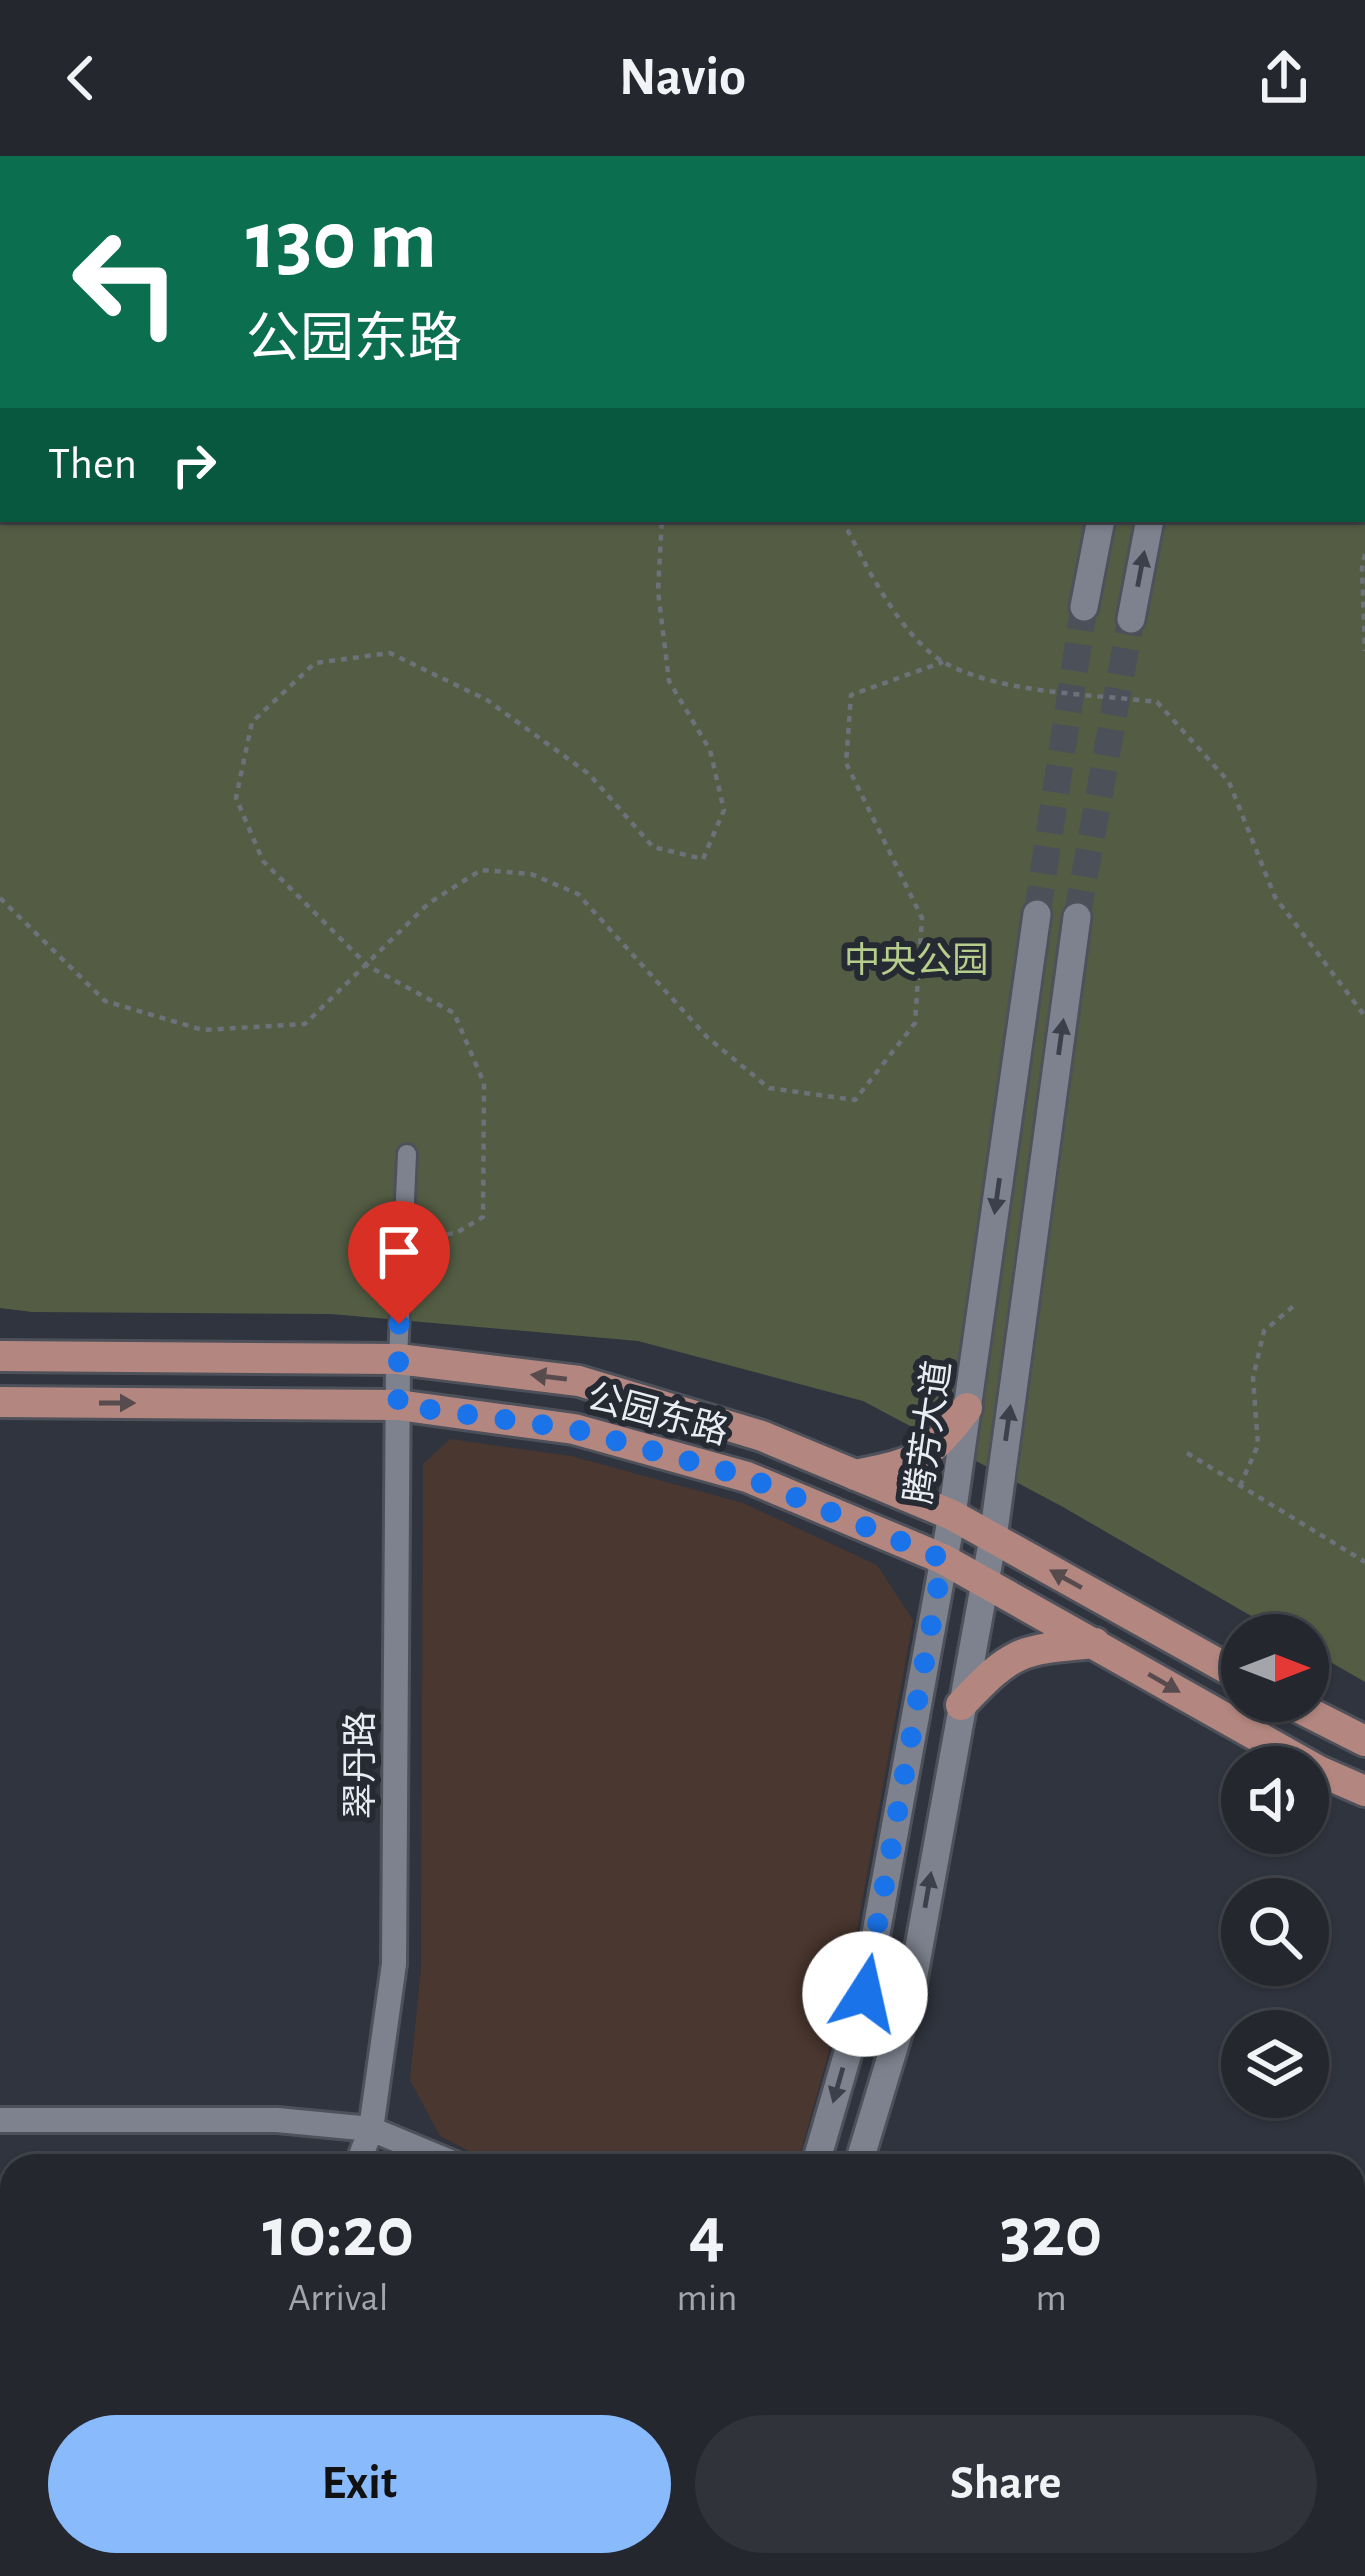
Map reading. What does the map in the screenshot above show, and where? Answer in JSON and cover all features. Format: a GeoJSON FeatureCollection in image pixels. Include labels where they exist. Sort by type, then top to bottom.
{"type":"FeatureCollection","features":[{"type":"Feature","properties":{"kind":"main road"},"geometry":{"type":"LineString","coordinates":[[1084,607],[1100,522]]}},
{"type":"Feature","properties":{"kind":"main road"},"geometry":{"type":"LineString","coordinates":[[1131,619],[1149,522]]}},
{"type":"Feature","properties":{"kind":"main road","name":"腾芳大道"},"geometry":{"type":"LineString","coordinates":[[818,2154],[865,1994],[952,1515],[1037,914]]}},
{"type":"Feature","properties":{"kind":"main road"},"geometry":{"type":"LineString","coordinates":[[862,2154],[910,1990],[993,1538],[1077,917]]}},
{"type":"Feature","properties":{"kind":"main road","name":"公园东路"},"geometry":{"type":"LineString","coordinates":[[0,1356],[398,1359],[580,1381],[762,1436],[952,1515],[1221,1665]]}},
{"type":"Feature","properties":{"kind":"main road","name":"公园东路"},"geometry":{"type":"LineString","coordinates":[[0,1402],[398,1405],[574,1429],[747,1477],[943,1559],[1319,1771],[1365,1791]]}},
{"type":"Feature","properties":{"kind":"main road"},"geometry":{"type":"LineString","coordinates":[[855,1475],[909,1464],[936,1449],[967,1408]]}},
{"type":"Feature","properties":{"kind":"main road"},"geometry":{"type":"LineString","coordinates":[[961,1706],[1000,1664],[1031,1649],[1094,1643]]}},
{"type":"Feature","properties":{"kind":"main road"},"geometry":{"type":"LineString","coordinates":[[1327,1722],[1365,1741]]}},
{"type":"Feature","properties":{"kind":"street"},"geometry":{"type":"LineString","coordinates":[[398,1359],[407,1154]]}},
{"type":"Feature","properties":{"kind":"street","name":"翠丹路"},"geometry":{"type":"LineString","coordinates":[[362,2154],[371,2129],[394,1964],[398,1359]]}},
{"type":"Feature","properties":{"kind":"street"},"geometry":{"type":"LineString","coordinates":[[0,2120],[277,2120],[371,2129],[431,2154]]}},
{"type":"Feature","properties":{"kind":"path"},"geometry":{"type":"LineString","coordinates":[[422,1237],[456,1233],[483,1217],[484,1083],[454,1013],[368,966],[263,861],[236,798],[252,722],[315,663],[390,652],[487,700],[589,774],[653,847],[703,859],[724,810],[710,750],[669,681],[658,591],[662,522]]}},
{"type":"Feature","properties":{"kind":"path"},"geometry":{"type":"LineString","coordinates":[[844,522],[896,615],[943,662],[999,682],[1157,702],[1229,782],[1275,897],[1365,1016]]}},
{"type":"Feature","properties":{"kind":"path"},"geometry":{"type":"LineString","coordinates":[[1365,554],[1365,651]]}},
{"type":"Feature","properties":{"kind":"path"},"geometry":{"type":"LineString","coordinates":[[0,898],[105,1001],[203,1030],[305,1024],[430,903],[481,870],[531,874],[578,894],[707,1037],[769,1088],[854,1100],[914,1023],[922,918],[846,763],[850,695],[943,662]]}},
{"type":"Feature","properties":{"kind":"path"},"geometry":{"type":"LineString","coordinates":[[1240,1486],[1258,1445],[1252,1378],[1264,1331],[1296,1304]]}},
{"type":"Feature","properties":{"kind":"path"},"geometry":{"type":"LineString","coordinates":[[1187,1454],[1365,1562]]}},
{"type":"Feature","properties":{"kind":"shaded area"},"geometry":{"type":"Polygon","coordinates":[[[450,1439],[571,1456],[743,1503],[877,1565],[913,1620],[846,1990],[800,2154],[475,2154],[440,2136],[410,2080],[421,1967],[423,1464],[450,1439]]]}},
{"type":"Feature","properties":{"kind":"green space","name":"中央公园"},"geometry":{"type":"Polygon","coordinates":[[[0,522],[1365,522],[1365,1682],[1329,1661],[1329,1614],[1248,1614],[1063,1507],[863,1401],[638,1341],[331,1314],[0,1308],[0,522]]]}},
{"type":"Feature","properties":{"kind":"tunnel"},"geometry":{"type":"LineString","coordinates":[[1037,914],[1084,607]]}},
{"type":"Feature","properties":{"kind":"tunnel"},"geometry":{"type":"LineString","coordinates":[[1077,917],[1131,619]]}},
{"type":"Feature","properties":{"kind":"route"},"geometry":{"type":"LineString","coordinates":[[399,1324],[398,1405],[574,1429],[747,1477],[943,1559],[865,1994]]}}]}
